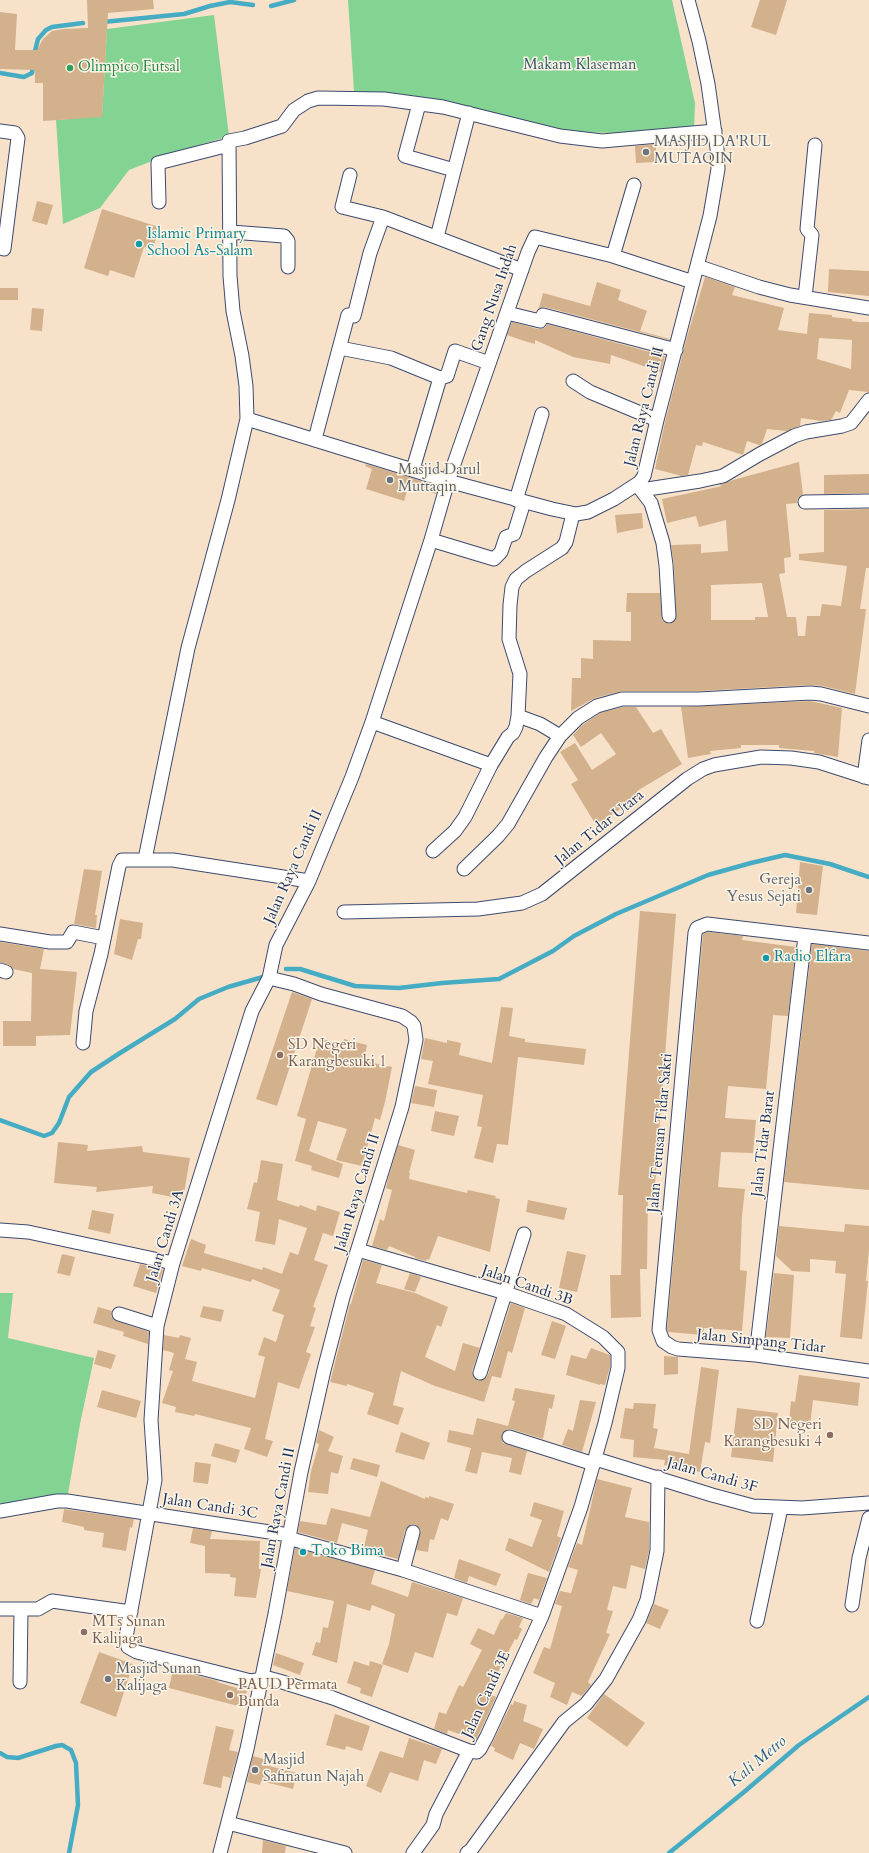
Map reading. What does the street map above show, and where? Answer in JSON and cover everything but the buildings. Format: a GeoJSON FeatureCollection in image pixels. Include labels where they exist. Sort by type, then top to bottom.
{"type":"FeatureCollection","features":[{"type":"Feature","properties":{"kind":"street","name":"Jalan Raya Candi II"},"geometry":{"type":"LineString","coordinates":[[220,1853],[246,1749],[324,1370],[358,1250],[402,1107],[415,1047],[415,1030],[411,1022],[402,1016],[269,978],[276,945],[309,881],[352,777],[372,722],[431,540],[448,481],[573,514],[583,514],[640,486],[644,476],[656,420],[676,350],[692,282],[710,216],[718,169],[715,131],[708,84],[699,41],[688,0]]}},
{"type":"Feature","properties":{"kind":"street"},"geometry":{"type":"LineString","coordinates":[[145,859],[188,648],[228,500],[247,419],[246,386],[233,311],[230,276],[231,232],[229,141],[245,138],[282,126],[294,110],[308,101],[318,98],[384,99],[419,104],[469,113],[560,136],[602,141],[715,131]]}},
{"type":"Feature","properties":{"kind":"street"},"geometry":{"type":"LineString","coordinates":[[419,104],[405,156],[454,170]]}},
{"type":"Feature","properties":{"kind":"street"},"geometry":{"type":"LineString","coordinates":[[437,237],[469,113]]}},
{"type":"Feature","properties":{"kind":"street"},"geometry":{"type":"LineString","coordinates":[[0,131],[15,133],[18,138],[2,248]]}},
{"type":"Feature","properties":{"kind":"street"},"geometry":{"type":"LineString","coordinates":[[159,202],[158,163],[229,145]]}},
{"type":"Feature","properties":{"kind":"street"},"geometry":{"type":"LineString","coordinates":[[805,297],[812,235],[807,229],[815,145]]}},
{"type":"Feature","properties":{"kind":"street"},"geometry":{"type":"LineString","coordinates":[[350,175],[342,207],[383,217],[522,270]]}},
{"type":"Feature","properties":{"kind":"street"},"geometry":{"type":"LineString","coordinates":[[613,256],[634,185]]}},
{"type":"Feature","properties":{"kind":"street"},"geometry":{"type":"LineString","coordinates":[[315,439],[348,316],[354,316],[370,253],[383,217]]}},
{"type":"Feature","properties":{"kind":"street"},"geometry":{"type":"LineString","coordinates":[[231,232],[284,236],[288,241],[288,267]]}},
{"type":"Feature","properties":{"kind":"street","name":"Gang Nusa Indah"},"geometry":{"type":"LineString","coordinates":[[448,481],[535,237],[613,256],[692,282]]}},
{"type":"Feature","properties":{"kind":"street"},"geometry":{"type":"LineString","coordinates":[[697,266],[759,287],[790,295],[869,308]]}},
{"type":"Feature","properties":{"kind":"street"},"geometry":{"type":"LineString","coordinates":[[507,313],[540,322],[542,315],[676,350]]}},
{"type":"Feature","properties":{"kind":"street"},"geometry":{"type":"LineString","coordinates":[[340,348],[391,358],[440,378],[447,376],[455,351],[489,363]]}},
{"type":"Feature","properties":{"kind":"street"},"geometry":{"type":"LineString","coordinates":[[413,469],[440,378]]}},
{"type":"Feature","properties":{"kind":"street"},"geometry":{"type":"LineString","coordinates":[[573,381],[590,392],[656,420]]}},
{"type":"Feature","properties":{"kind":"street"},"geometry":{"type":"LineString","coordinates":[[669,616],[663,542],[651,503],[640,486],[723,476],[794,436],[806,432],[851,423],[869,400]]}},
{"type":"Feature","properties":{"kind":"street"},"geometry":{"type":"LineString","coordinates":[[431,540],[494,559],[501,552],[506,537],[514,534],[520,501],[542,414]]}},
{"type":"Feature","properties":{"kind":"street"},"geometry":{"type":"LineString","coordinates":[[247,419],[448,481]]}},
{"type":"Feature","properties":{"kind":"street"},"geometry":{"type":"LineString","coordinates":[[805,502],[869,501]]}},
{"type":"Feature","properties":{"kind":"street"},"geometry":{"type":"LineString","coordinates":[[433,851],[454,831],[465,816],[490,765],[516,727],[520,674],[509,639],[512,587],[516,579],[562,548],[566,542],[573,514]]}},
{"type":"Feature","properties":{"kind":"street"},"geometry":{"type":"LineString","coordinates":[[464,869],[498,836],[508,824],[546,757],[560,736],[584,713],[597,706],[622,699],[699,699],[816,693],[869,706]]}},
{"type":"Feature","properties":{"kind":"street"},"geometry":{"type":"LineString","coordinates":[[518,716],[540,724],[560,736]]}},
{"type":"Feature","properties":{"kind":"street"},"geometry":{"type":"LineString","coordinates":[[372,722],[490,765]]}},
{"type":"Feature","properties":{"kind":"street"},"geometry":{"type":"LineString","coordinates":[[866,778],[869,740]]}},
{"type":"Feature","properties":{"kind":"street","name":"Jalan Tidar Utara"},"geometry":{"type":"LineString","coordinates":[[344,912],[478,909],[511,906],[527,902],[542,894],[567,875],[687,780],[714,765],[762,756],[791,758],[819,762],[866,778]]}},
{"type":"Feature","properties":{"kind":"street"},"geometry":{"type":"LineString","coordinates":[[83,1043],[86,1010],[121,862],[125,859],[173,860],[309,881]]}},
{"type":"Feature","properties":{"kind":"street","name":"Jalan Terusan Tidar Sakti"},"geometry":{"type":"LineString","coordinates":[[659,1330],[695,933],[698,928],[707,924],[804,936]]}},
{"type":"Feature","properties":{"kind":"street"},"geometry":{"type":"LineString","coordinates":[[0,934],[50,942],[67,942],[73,932],[104,938]]}},
{"type":"Feature","properties":{"kind":"street"},"geometry":{"type":"LineString","coordinates":[[804,936],[869,943]]}},
{"type":"Feature","properties":{"kind":"street","name":"Jalan Tidar Barat"},"geometry":{"type":"LineString","coordinates":[[756,1355],[804,936]]}},
{"type":"Feature","properties":{"kind":"street","name":"Jalan Candi 3A"},"geometry":{"type":"LineString","coordinates":[[131,1612],[150,1514],[156,1469],[151,1420],[157,1326],[173,1263],[252,1011],[269,978]]}},
{"type":"Feature","properties":{"kind":"street"},"geometry":{"type":"LineString","coordinates":[[0,1230],[28,1232],[173,1263]]}},
{"type":"Feature","properties":{"kind":"street"},"geometry":{"type":"LineString","coordinates":[[480,1373],[524,1234]]}},
{"type":"Feature","properties":{"kind":"street","name":"Jalan Candi 3B"},"geometry":{"type":"LineString","coordinates":[[358,1250],[506,1293],[566,1314],[604,1337],[618,1352],[618,1368],[595,1462]]}},
{"type":"Feature","properties":{"kind":"street"},"geometry":{"type":"LineString","coordinates":[[119,1314],[157,1326]]}},
{"type":"Feature","properties":{"kind":"street","name":"Jalan Simpang Tidar"},"geometry":{"type":"LineString","coordinates":[[659,1330],[663,1341],[672,1347],[756,1355],[869,1371]]}},
{"type":"Feature","properties":{"kind":"street","name":"Jalan Candi 3F"},"geometry":{"type":"LineString","coordinates":[[509,1437],[595,1462],[658,1477],[741,1503],[781,1508],[869,1502]]}},
{"type":"Feature","properties":{"kind":"street","name":"Jalan Candi 3E"},"geometry":{"type":"LineString","coordinates":[[131,1612],[126,1638],[127,1645],[130,1649],[251,1681],[268,1678],[279,1681],[333,1698],[477,1752],[480,1749],[542,1616],[581,1507],[595,1462]]}},
{"type":"Feature","properties":{"kind":"street"},"geometry":{"type":"LineString","coordinates":[[467,1853],[471,1850],[564,1722],[586,1704],[606,1679],[639,1620],[649,1593],[657,1551],[658,1477]]}},
{"type":"Feature","properties":{"kind":"street","name":"Jalan Candi 3C"},"geometry":{"type":"LineString","coordinates":[[0,1511],[56,1501],[289,1536],[403,1570],[542,1616]]}},
{"type":"Feature","properties":{"kind":"street"},"geometry":{"type":"LineString","coordinates":[[757,1621],[781,1508]]}},
{"type":"Feature","properties":{"kind":"street"},"geometry":{"type":"LineString","coordinates":[[852,1605],[859,1558],[869,1518]]}},
{"type":"Feature","properties":{"kind":"street"},"geometry":{"type":"LineString","coordinates":[[403,1570],[413,1532]]}},
{"type":"Feature","properties":{"kind":"street"},"geometry":{"type":"LineString","coordinates":[[0,1609],[38,1609],[52,1601],[131,1612]]}},
{"type":"Feature","properties":{"kind":"street"},"geometry":{"type":"LineString","coordinates":[[20,1682],[21,1609]]}},
{"type":"Feature","properties":{"kind":"street"},"geometry":{"type":"LineString","coordinates":[[413,1853],[433,1825],[436,1814],[469,1750]]}},
{"type":"Feature","properties":{"kind":"street"},"geometry":{"type":"LineString","coordinates":[[228,1823],[346,1853]]}},
{"type":"Feature","properties":{"kind":"green space","name":"Makam Klaseman"},"geometry":{"type":"Polygon","coordinates":[[[348,0],[672,0],[695,103],[694,130],[617,133],[572,132],[436,101],[354,91],[348,0]]]}},
{"type":"Feature","properties":{"kind":"green space"},"geometry":{"type":"Polygon","coordinates":[[[214,15],[229,136],[170,154],[129,170],[100,208],[63,224],[56,120],[102,116],[107,29],[214,15]]]}},
{"type":"Feature","properties":{"kind":"green space"},"geometry":{"type":"Polygon","coordinates":[[[0,1293],[13,1293],[8,1338],[94,1358],[80,1424],[68,1494],[0,1505],[0,1293]]]}},
{"type":"Feature","properties":{"kind":"waterway"},"geometry":{"type":"LineString","coordinates":[[271,6],[294,0]]}},
{"type":"Feature","properties":{"kind":"waterway"},"geometry":{"type":"LineString","coordinates":[[103,22],[184,14],[230,2],[253,5]]}},
{"type":"Feature","properties":{"kind":"waterway"},"geometry":{"type":"LineString","coordinates":[[34,55],[38,39],[46,30],[52,27],[83,23]]}},
{"type":"Feature","properties":{"kind":"waterway"},"geometry":{"type":"LineString","coordinates":[[0,73],[24,77],[32,73],[33,65]]}},
{"type":"Feature","properties":{"kind":"waterway"},"geometry":{"type":"LineString","coordinates":[[286,969],[300,969],[355,986],[399,988],[499,979],[553,951],[574,936],[616,914],[708,875],[751,863],[785,855],[830,864],[869,877]]}},
{"type":"Feature","properties":{"kind":"waterway"},"geometry":{"type":"LineString","coordinates":[[0,1120],[44,1136],[52,1133],[59,1123],[69,1097],[91,1072],[175,1019],[199,999],[228,987],[263,977]]}},
{"type":"Feature","properties":{"kind":"waterway","name":"Kali Metro"},"geometry":{"type":"LineString","coordinates":[[669,1853],[799,1745],[869,1697]]}},
{"type":"Feature","properties":{"kind":"waterway"},"geometry":{"type":"LineString","coordinates":[[0,1753],[7,1757],[18,1758],[62,1745],[71,1750],[76,1763],[78,1805],[69,1853]]}},
{"type":"Feature","properties":{"kind":"place","name":"Olimpico Futsal"},"geometry":{"type":"Point","coordinates":[70,68]}},
{"type":"Feature","properties":{"kind":"place","name":"MASJID DA'RUL MUTAQIN"},"geometry":{"type":"Point","coordinates":[646,152]}},
{"type":"Feature","properties":{"kind":"place","name":"Islamic Primary School As-Salam"},"geometry":{"type":"Point","coordinates":[139,244]}},
{"type":"Feature","properties":{"kind":"place","name":"Masjid Darul Muttaqin"},"geometry":{"type":"Point","coordinates":[390,480]}},
{"type":"Feature","properties":{"kind":"place","name":"Gereja Yesus Sejati"},"geometry":{"type":"Point","coordinates":[809,890]}},
{"type":"Feature","properties":{"kind":"place","name":"Radio Elfara"},"geometry":{"type":"Point","coordinates":[766,958]}},
{"type":"Feature","properties":{"kind":"place","name":"SD Negeri Karangbesuki 1"},"geometry":{"type":"Point","coordinates":[280,1055]}},
{"type":"Feature","properties":{"kind":"place","name":"SD Negeri Karangbesuki 4"},"geometry":{"type":"Point","coordinates":[830,1435]}},
{"type":"Feature","properties":{"kind":"place","name":"Toko Bima"},"geometry":{"type":"Point","coordinates":[303,1552]}},
{"type":"Feature","properties":{"kind":"place","name":"MTs Sunan Kalijaga"},"geometry":{"type":"Point","coordinates":[84,1632]}},
{"type":"Feature","properties":{"kind":"place","name":"Masjid Sunan Kalijaga"},"geometry":{"type":"Point","coordinates":[108,1679]}},
{"type":"Feature","properties":{"kind":"place","name":"PAUD Permata Bunda"},"geometry":{"type":"Point","coordinates":[230,1695]}},
{"type":"Feature","properties":{"kind":"place","name":"Masjid Safinatun Najah"},"geometry":{"type":"Point","coordinates":[255,1770]}}]}
